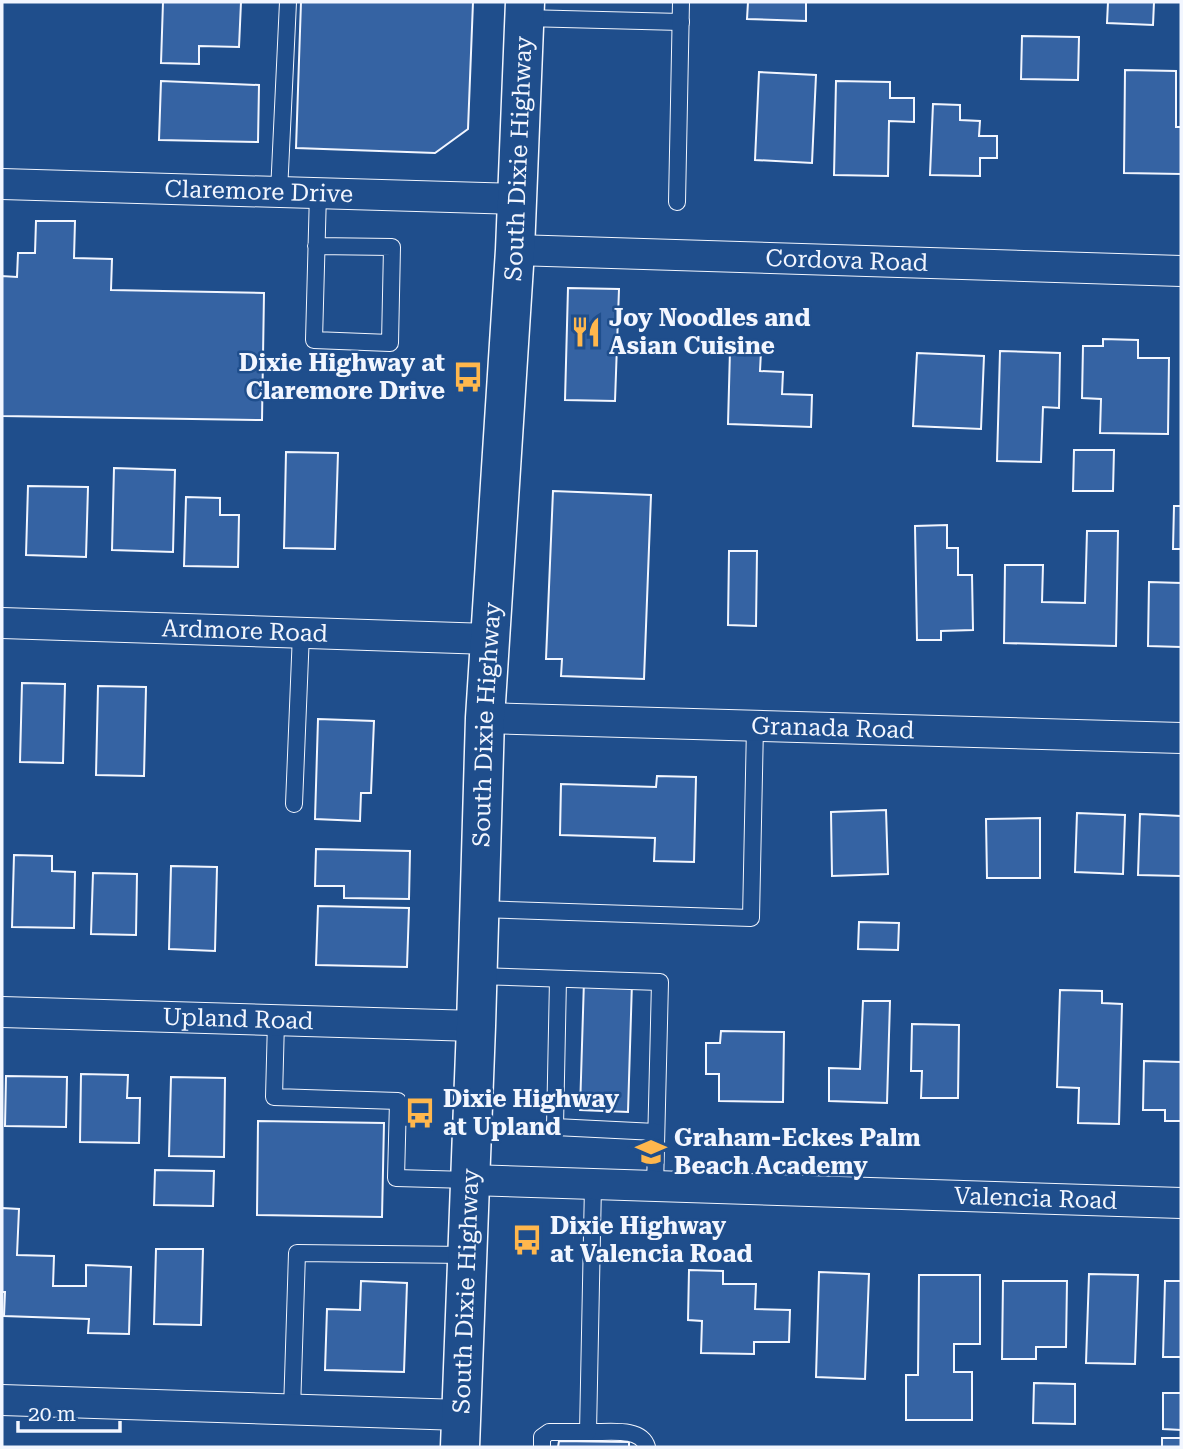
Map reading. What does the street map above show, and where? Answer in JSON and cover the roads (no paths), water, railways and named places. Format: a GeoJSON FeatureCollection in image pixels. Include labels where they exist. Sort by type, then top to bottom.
{"type":"FeatureCollection","features":[{"type":"Feature","properties":{"kind":"main road","name":"South Dixie Highway"},"geometry":{"type":"LineString","coordinates":[[460,1431],[485,718],[515,250],[524,10]]}},
{"type":"Feature","properties":{"kind":"street","name":"Claremore Drive"},"geometry":{"type":"LineString","coordinates":[[2,184],[517,199]]}},
{"type":"Feature","properties":{"kind":"street","name":"Cordova Road"},"geometry":{"type":"LineString","coordinates":[[515,250],[1181,271]]}},
{"type":"Feature","properties":{"kind":"street","name":"Ardmore Road"},"geometry":{"type":"LineString","coordinates":[[2,623],[489,639]]}},
{"type":"Feature","properties":{"kind":"street","name":"Granada Road"},"geometry":{"type":"LineString","coordinates":[[485,718],[1181,738]]}},
{"type":"Feature","properties":{"kind":"street","name":"Upland Road"},"geometry":{"type":"LineString","coordinates":[[2,1012],[476,1026]]}},
{"type":"Feature","properties":{"kind":"street","name":"Valencia Road"},"geometry":{"type":"LineString","coordinates":[[469,1180],[1181,1203]]}},
{"type":"Feature","properties":{"kind":"street"},"geometry":{"type":"LineString","coordinates":[[2,1400],[292,1410],[460,1431]]}},
{"type":"Feature","properties":{"kind":"lane"},"geometry":{"type":"LineString","coordinates":[[279,192],[288,2]]}},
{"type":"Feature","properties":{"kind":"lane"},"geometry":{"type":"LineString","coordinates":[[677,202],[681,2]]}},
{"type":"Feature","properties":{"kind":"lane"},"geometry":{"type":"LineString","coordinates":[[524,10],[681,22]]}},
{"type":"Feature","properties":{"kind":"lane"},"geometry":{"type":"LineString","coordinates":[[316,246],[392,247],[390,343],[314,340],[316,246],[318,193]]}},
{"type":"Feature","properties":{"kind":"lane"},"geometry":{"type":"LineString","coordinates":[[294,804],[301,633]]}},
{"type":"Feature","properties":{"kind":"lane"},"geometry":{"type":"LineString","coordinates":[[480,909],[751,918],[755,726]]}},
{"type":"Feature","properties":{"kind":"lane"},"geometry":{"type":"LineString","coordinates":[[478,976],[660,982],[655,1187]]}},
{"type":"Feature","properties":{"kind":"lane"},"geometry":{"type":"LineString","coordinates":[[558,979],[555,1127],[656,1132]]}},
{"type":"Feature","properties":{"kind":"lane"},"geometry":{"type":"LineString","coordinates":[[276,1020],[274,1097],[398,1101],[396,1178],[469,1180]]}},
{"type":"Feature","properties":{"kind":"lane"},"geometry":{"type":"LineString","coordinates":[[588,1432],[593,1185]]}},
{"type":"Feature","properties":{"kind":"lane"},"geometry":{"type":"LineString","coordinates":[[292,1410],[297,1253],[466,1255]]}},
{"type":"Feature","properties":{"kind":"lane"},"geometry":{"type":"LineString","coordinates":[[542,1447],[542,1437],[548,1432],[637,1434],[645,1440],[648,1447]]}},
{"type":"Feature","properties":{"kind":"place","name":"Joy Noodles and Asian Cuisine"},"geometry":{"type":"Point","coordinates":[586,332]}},
{"type":"Feature","properties":{"kind":"place","name":"Dixie Highway at Claremore Drive"},"geometry":{"type":"Point","coordinates":[468,377]}},
{"type":"Feature","properties":{"kind":"place","name":"Dixie Highway at Upland"},"geometry":{"type":"Point","coordinates":[420,1113]}},
{"type":"Feature","properties":{"kind":"place","name":"Graham-Eckes Palm Beach Academy"},"geometry":{"type":"Point","coordinates":[651,1152]}},
{"type":"Feature","properties":{"kind":"place","name":"Dixie Highway at Valencia Road"},"geometry":{"type":"Point","coordinates":[527,1240]}}]}
